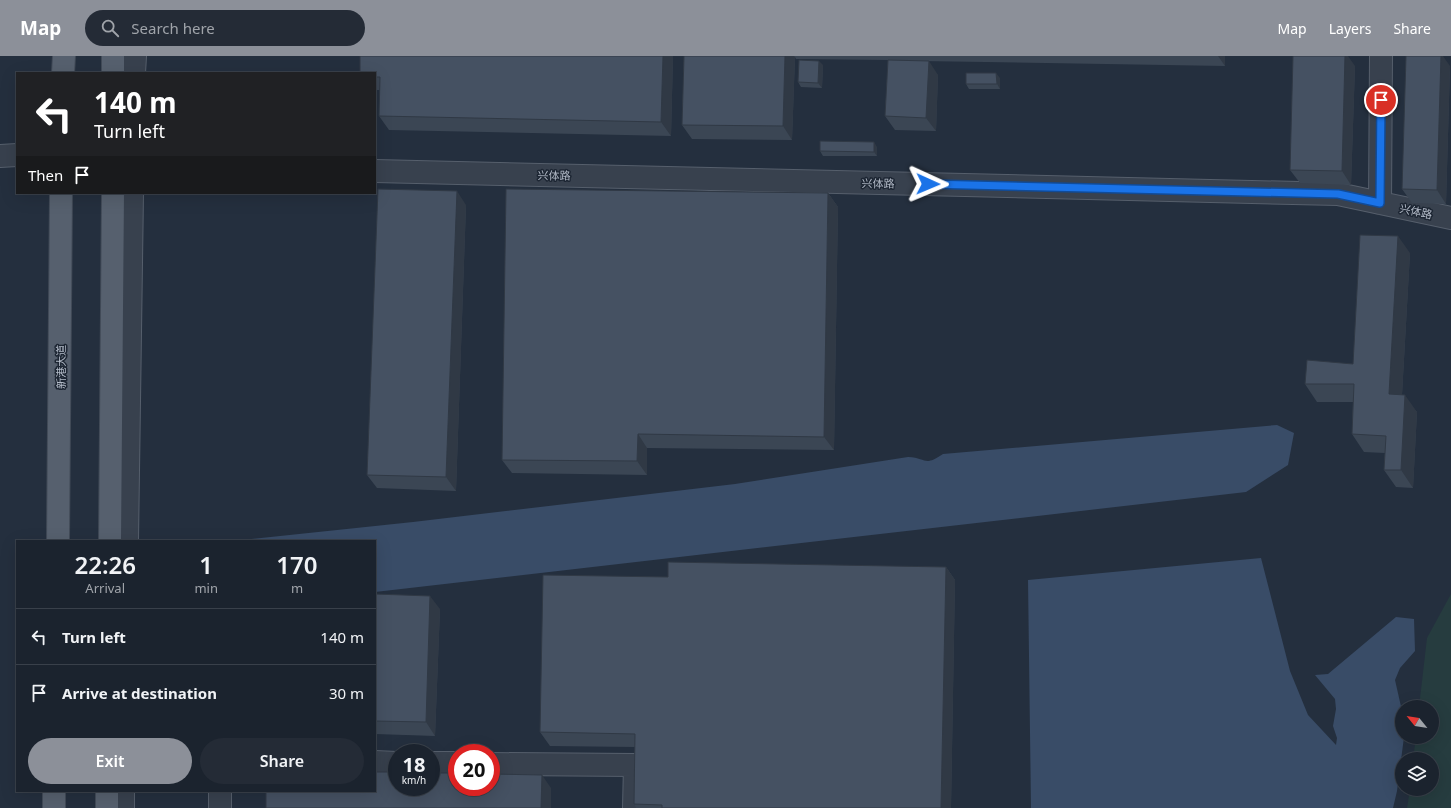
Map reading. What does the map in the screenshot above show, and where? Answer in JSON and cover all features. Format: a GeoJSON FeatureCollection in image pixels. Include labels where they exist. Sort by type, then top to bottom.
{"type":"FeatureCollection","features":[{"type":"Feature","properties":{"kind":"main road"},"geometry":{"type":"LineString","coordinates":[[64,56],[64,72]]}},
{"type":"Feature","properties":{"kind":"main road"},"geometry":{"type":"LineString","coordinates":[[113,56],[113,72]]}},
{"type":"Feature","properties":{"kind":"main road","name":"新港大道"},"geometry":{"type":"LineString","coordinates":[[58,540],[61,194]]}},
{"type":"Feature","properties":{"kind":"main road"},"geometry":{"type":"LineString","coordinates":[[110,540],[112,194]]}},
{"type":"Feature","properties":{"kind":"main road"},"geometry":{"type":"LineString","coordinates":[[54,792],[54,808]]}},
{"type":"Feature","properties":{"kind":"main road"},"geometry":{"type":"LineString","coordinates":[[107,792],[107,808]]}},
{"type":"Feature","properties":{"kind":"street"},"geometry":{"type":"LineString","coordinates":[[134,72],[135,56]]}},
{"type":"Feature","properties":{"kind":"street"},"geometry":{"type":"LineString","coordinates":[[1380,203],[1381,56]]}},
{"type":"Feature","properties":{"kind":"street"},"geometry":{"type":"LineString","coordinates":[[0,156],[16,155]]}},
{"type":"Feature","properties":{"kind":"street","name":"兴体路"},"geometry":{"type":"LineString","coordinates":[[376,171],[1338,194],[1451,218]]}},
{"type":"Feature","properties":{"kind":"street"},"geometry":{"type":"LineString","coordinates":[[127,540],[132,194]]}},
{"type":"Feature","properties":{"kind":"street"},"geometry":{"type":"LineString","coordinates":[[376,762],[388,763]]}},
{"type":"Feature","properties":{"kind":"street"},"geometry":{"type":"LineString","coordinates":[[500,764],[635,765],[634,808]]}},
{"type":"Feature","properties":{"kind":"street"},"geometry":{"type":"LineString","coordinates":[[123,792],[123,808]]}},
{"type":"Feature","properties":{"kind":"street"},"geometry":{"type":"LineString","coordinates":[[220,792],[220,808]]}},
{"type":"Feature","properties":{"kind":"green space"},"geometry":{"type":"Polygon","coordinates":[[[1451,594],[1451,808],[1407,808],[1409,796],[1439,796],[1439,752],[1414,752],[1415,744],[1439,744],[1439,700],[1420,700],[1427,638],[1451,594]]]}},
{"type":"Feature","properties":{"kind":"water"},"geometry":{"type":"Polygon","coordinates":[[[1277,425],[1294,433],[1288,465],[1246,492],[376,592],[376,540],[242,540],[413,522],[735,484],[908,457],[929,461],[943,454],[1277,425]]]}},
{"type":"Feature","properties":{"kind":"water"},"geometry":{"type":"Polygon","coordinates":[[[1261,558],[1290,671],[1308,715],[1336,745],[1337,738],[1333,726],[1336,709],[1335,699],[1315,675],[1328,674],[1396,617],[1414,619],[1415,651],[1400,668],[1395,680],[1400,700],[1395,700],[1395,744],[1403,744],[1402,752],[1395,752],[1396,796],[1393,808],[1031,808],[1028,580],[1261,558]]]}},
{"type":"Feature","properties":{"kind":"building"},"geometry":{"type":"Polygon","coordinates":[[[360,56],[663,56],[661,122],[379,116],[380,77],[376,77],[376,72],[360,72],[360,56]]]}},
{"type":"Feature","properties":{"kind":"building"},"geometry":{"type":"Polygon","coordinates":[[[684,56],[785,56],[783,126],[682,125],[684,56]]]}},
{"type":"Feature","properties":{"kind":"building"},"geometry":{"type":"Polygon","coordinates":[[[1293,56],[1345,56],[1342,171],[1290,170],[1293,56]]]}},
{"type":"Feature","properties":{"kind":"building"},"geometry":{"type":"Polygon","coordinates":[[[1406,56],[1441,56],[1437,190],[1402,189],[1406,56]]]}},
{"type":"Feature","properties":{"kind":"building"},"geometry":{"type":"Polygon","coordinates":[[[799,60],[819,61],[818,83],[798,82],[799,60]]]}},
{"type":"Feature","properties":{"kind":"building"},"geometry":{"type":"Polygon","coordinates":[[[888,60],[929,61],[926,118],[885,116],[888,60]]]}},
{"type":"Feature","properties":{"kind":"building"},"geometry":{"type":"Polygon","coordinates":[[[966,73],[996,73],[997,84],[966,84],[966,73]]]}},
{"type":"Feature","properties":{"kind":"building"},"geometry":{"type":"Polygon","coordinates":[[[820,141],[874,142],[874,152],[820,151],[820,141]]]}},
{"type":"Feature","properties":{"kind":"building"},"geometry":{"type":"Polygon","coordinates":[[[378,189],[457,191],[446,477],[367,475],[378,189]]]}},
{"type":"Feature","properties":{"kind":"building"},"geometry":{"type":"Polygon","coordinates":[[[506,189],[828,193],[824,437],[638,434],[637,461],[502,460],[506,189]]]}},
{"type":"Feature","properties":{"kind":"building"},"geometry":{"type":"Polygon","coordinates":[[[1360,235],[1398,236],[1389,394],[1405,395],[1401,470],[1384,470],[1386,436],[1352,434],[1354,384],[1305,384],[1307,360],[1353,364],[1360,235]]]}},
{"type":"Feature","properties":{"kind":"building"},"geometry":{"type":"Polygon","coordinates":[[[668,562],[946,567],[941,808],[662,808],[662,805],[634,804],[635,734],[540,732],[543,575],[668,577],[668,562]]]}},
{"type":"Feature","properties":{"kind":"building"},"geometry":{"type":"Polygon","coordinates":[[[376,594],[430,596],[426,722],[376,721],[376,594]]]}},
{"type":"Feature","properties":{"kind":"building"},"geometry":{"type":"Polygon","coordinates":[[[376,772],[388,772],[388,796],[440,796],[440,773],[448,773],[448,796],[500,796],[500,774],[542,775],[541,808],[266,808],[266,792],[376,792],[376,772]]]}},
{"type":"Feature","properties":{"kind":"route"},"geometry":{"type":"LineString","coordinates":[[928,184],[1338,194],[1380,203],[1381,100]]}}]}
